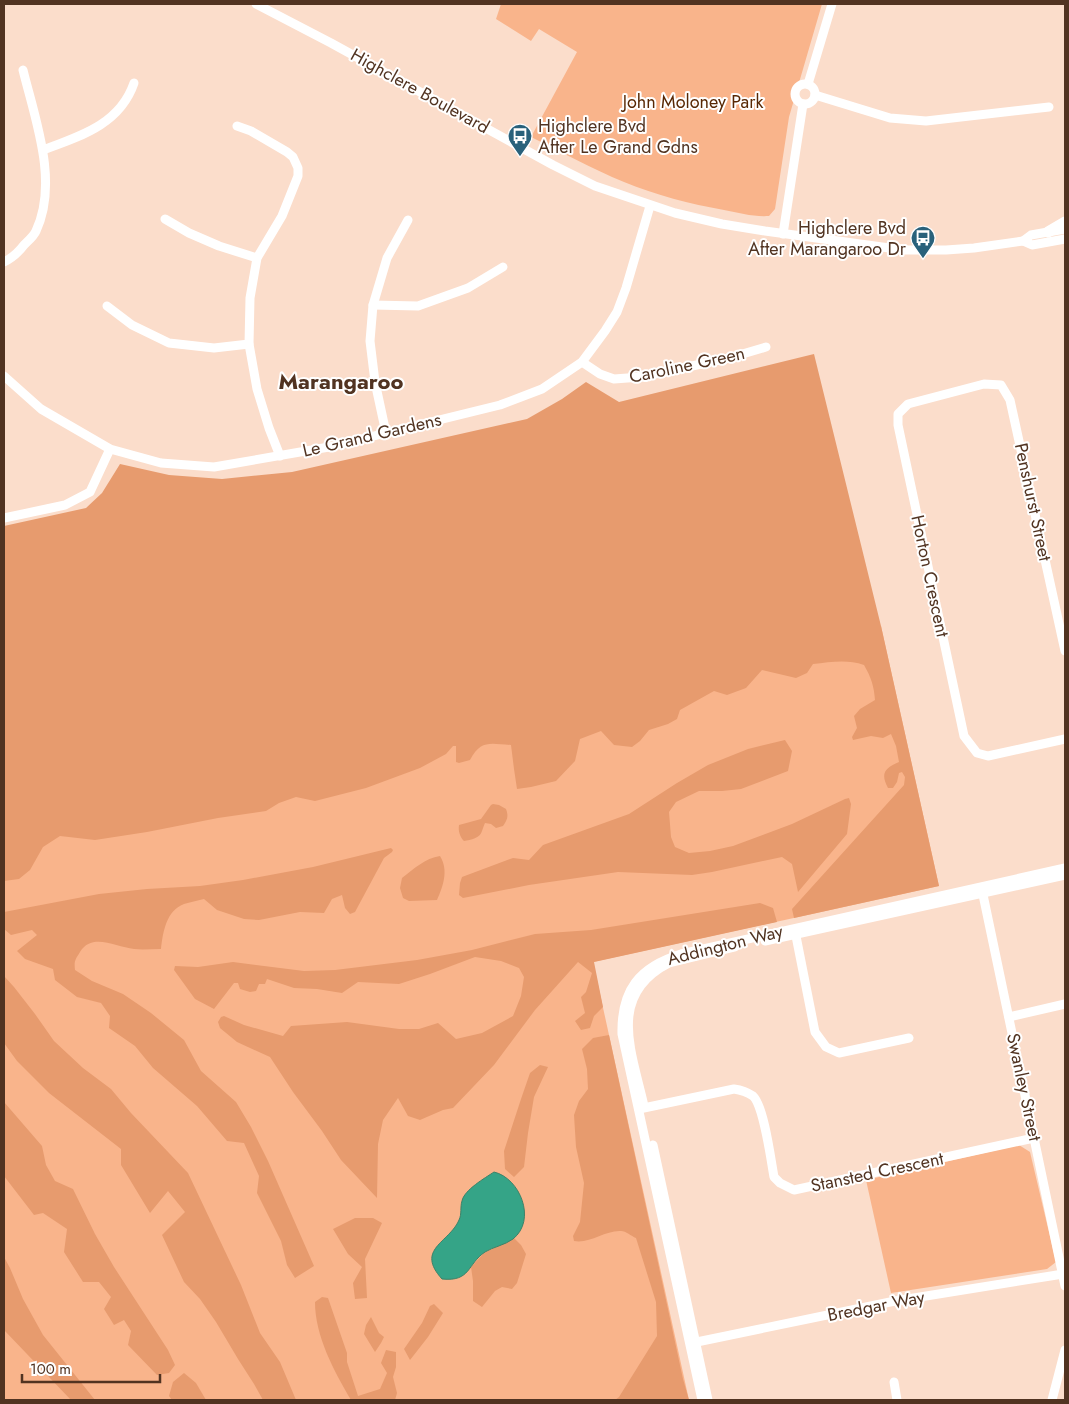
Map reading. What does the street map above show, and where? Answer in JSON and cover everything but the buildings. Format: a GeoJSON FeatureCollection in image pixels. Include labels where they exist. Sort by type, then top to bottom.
{"type":"FeatureCollection","features":[{"type":"Feature","properties":{"kind":"main road"},"geometry":{"type":"LineString","coordinates":[[1048,232],[1065,222]]}},
{"type":"Feature","properties":{"kind":"street","name":"Highclere Boulevard"},"geometry":{"type":"LineString","coordinates":[[256,4],[553,165],[595,186],[650,206],[696,219],[784,234],[904,250],[926,251],[974,248],[1023,241],[1032,244],[1065,239]]}},
{"type":"Feature","properties":{"kind":"street"},"geometry":{"type":"LineString","coordinates":[[808,84],[832,4]]}},
{"type":"Feature","properties":{"kind":"street"},"geometry":{"type":"LineString","coordinates":[[4,262],[14,257],[36,233],[44,212],[46,183],[43,150],[23,70]]}},
{"type":"Feature","properties":{"kind":"street"},"geometry":{"type":"LineString","coordinates":[[43,150],[80,136],[104,122],[122,107],[131,93],[134,83]]}},
{"type":"Feature","properties":{"kind":"street"},"geometry":{"type":"LineString","coordinates":[[800,84],[808,84],[813,88],[814,95],[810,102],[803,104],[796,99],[795,90],[800,84]]}},
{"type":"Feature","properties":{"kind":"street"},"geometry":{"type":"LineString","coordinates":[[814,95],[890,118],[926,122],[1050,107]]}},
{"type":"Feature","properties":{"kind":"street"},"geometry":{"type":"LineString","coordinates":[[784,234],[803,104]]}},
{"type":"Feature","properties":{"kind":"street"},"geometry":{"type":"LineString","coordinates":[[237,126],[250,131],[287,152],[293,157],[298,168],[298,176],[282,216],[257,258],[250,298],[249,344],[257,389],[280,456]]}},
{"type":"Feature","properties":{"kind":"street","name":"Le Grand Gardens"},"geometry":{"type":"LineString","coordinates":[[4,376],[41,409],[110,449],[161,463],[214,468],[329,447],[500,405],[542,389],[582,362],[617,312],[650,206]]}},
{"type":"Feature","properties":{"kind":"street"},"geometry":{"type":"LineString","coordinates":[[165,219],[219,246],[257,258]]}},
{"type":"Feature","properties":{"kind":"street"},"geometry":{"type":"LineString","coordinates":[[386,433],[375,382],[370,341],[373,304],[387,258],[408,220]]}},
{"type":"Feature","properties":{"kind":"street","name":"Highclere Boulevard"},"geometry":{"type":"LineString","coordinates":[[1023,241],[1031,235],[1065,229]]}},
{"type":"Feature","properties":{"kind":"street"},"geometry":{"type":"LineString","coordinates":[[373,304],[418,306],[468,288],[503,267]]}},
{"type":"Feature","properties":{"kind":"street"},"geometry":{"type":"LineString","coordinates":[[107,306],[132,325],[169,343],[214,348],[249,344]]}},
{"type":"Feature","properties":{"kind":"street","name":"Caroline Green"},"geometry":{"type":"LineString","coordinates":[[582,362],[600,374],[614,379],[641,377],[729,358],[766,347]]}},
{"type":"Feature","properties":{"kind":"street","name":"Horton Crescent"},"geometry":{"type":"LineString","coordinates":[[1001,385],[984,384],[908,404],[898,414],[898,425],[964,736],[977,753],[988,756],[1065,739]]}},
{"type":"Feature","properties":{"kind":"street","name":"Penshurst Street"},"geometry":{"type":"LineString","coordinates":[[1001,385],[1010,400],[1065,651]]}},
{"type":"Feature","properties":{"kind":"street"},"geometry":{"type":"LineString","coordinates":[[4,518],[65,504],[90,492],[110,449]]}},
{"type":"Feature","properties":{"kind":"street","name":"Addington Way"},"geometry":{"type":"LineString","coordinates":[[982,891],[1065,868]]}},
{"type":"Feature","properties":{"kind":"street","name":"Addington Way"},"geometry":{"type":"LineString","coordinates":[[708,1400],[667,1244],[642,1109],[628,1022],[634,996],[646,979],[661,968],[675,962],[795,932],[1065,875]]}},
{"type":"Feature","properties":{"kind":"street","name":"Swanley Street"},"geometry":{"type":"LineString","coordinates":[[982,891],[1065,1286]]}},
{"type":"Feature","properties":{"kind":"street"},"geometry":{"type":"LineString","coordinates":[[795,932],[815,1032],[826,1047],[839,1053],[909,1038]]}},
{"type":"Feature","properties":{"kind":"street"},"geometry":{"type":"LineString","coordinates":[[1009,1017],[1065,1004]]}},
{"type":"Feature","properties":{"kind":"street","name":"Stansted Crescent"},"geometry":{"type":"LineString","coordinates":[[642,1109],[734,1089],[746,1092],[754,1097],[760,1109],[774,1177],[780,1183],[794,1190],[1034,1138]]}},
{"type":"Feature","properties":{"kind":"street","name":"Bredgar Way"},"geometry":{"type":"LineString","coordinates":[[693,1343],[895,1301],[1063,1274]]}},
{"type":"Feature","properties":{"kind":"street","name":"Addington Way"},"geometry":{"type":"LineString","coordinates":[[693,1343],[702,1400]]}},
{"type":"Feature","properties":{"kind":"street"},"geometry":{"type":"LineString","coordinates":[[1052,1400],[1065,1350]]}},
{"type":"Feature","properties":{"kind":"street"},"geometry":{"type":"LineString","coordinates":[[894,1382],[897,1400]]}},
{"type":"Feature","properties":{"kind":"green space","name":"John Moloney Park"},"geometry":{"type":"Polygon","coordinates":[[[501,4],[822,4],[789,117],[775,209],[769,216],[752,215],[699,205],[661,195],[612,177],[531,137],[577,52],[539,29],[531,41],[496,19],[501,4]]]}},
{"type":"Feature","properties":{"kind":"green space"},"geometry":{"type":"Polygon","coordinates":[[[881,626],[939,886],[593,962],[689,1400],[4,1400],[4,805],[881,626]]]}},
{"type":"Feature","properties":{"kind":"green space"},"geometry":{"type":"Polygon","coordinates":[[[1019,1145],[1030,1152],[1056,1262],[1047,1269],[891,1293],[866,1180],[1019,1145]]]}},
{"type":"Feature","properties":{"kind":"shaded area"},"geometry":{"type":"Polygon","coordinates":[[[814,354],[881,626],[939,886],[794,918],[792,909],[904,785],[905,777],[902,772],[899,773],[893,788],[888,788],[884,778],[887,769],[899,762],[896,746],[891,734],[883,738],[871,736],[853,740],[852,737],[857,728],[854,716],[860,709],[875,700],[875,695],[872,682],[864,665],[845,662],[813,664],[807,673],[796,678],[762,670],[746,688],[727,695],[714,691],[680,710],[677,719],[649,730],[632,747],[614,745],[601,731],[580,739],[575,761],[556,781],[517,789],[511,745],[487,744],[478,749],[470,760],[459,763],[456,762],[456,746],[453,746],[446,754],[420,768],[366,788],[315,801],[296,797],[279,803],[266,811],[95,840],[60,836],[43,847],[30,870],[19,879],[4,881],[4,526],[86,508],[102,493],[120,464],[169,475],[222,479],[292,472],[527,419],[562,399],[586,382],[619,402],[814,354]]]}},
{"type":"Feature","properties":{"kind":"shaded area"},"geometry":{"type":"Polygon","coordinates":[[[785,740],[792,751],[788,771],[741,789],[699,791],[676,802],[669,812],[671,837],[675,847],[689,853],[733,846],[792,824],[849,798],[851,804],[847,834],[798,892],[792,864],[782,857],[692,875],[618,872],[529,885],[463,898],[459,895],[462,877],[513,858],[529,860],[543,845],[629,814],[708,765],[748,749],[785,740]]]}},
{"type":"Feature","properties":{"kind":"shaded area"},"geometry":{"type":"Polygon","coordinates":[[[493,804],[506,809],[507,818],[503,826],[496,828],[491,824],[485,823],[477,837],[464,841],[461,838],[459,825],[481,819],[493,804]]]}},
{"type":"Feature","properties":{"kind":"shaded area"},"geometry":{"type":"Polygon","coordinates":[[[391,848],[392,852],[384,858],[355,912],[350,914],[345,908],[342,895],[332,899],[324,913],[300,912],[259,920],[244,919],[217,910],[204,899],[184,904],[173,912],[164,929],[161,949],[134,949],[105,942],[91,943],[85,946],[75,962],[75,970],[92,981],[123,994],[151,1013],[184,1040],[201,1071],[236,1102],[268,1161],[314,1266],[295,1278],[287,1265],[281,1241],[257,1193],[259,1176],[244,1143],[227,1141],[197,1106],[153,1068],[135,1046],[109,1028],[110,1016],[101,1003],[77,997],[55,980],[53,969],[25,959],[17,951],[37,935],[32,930],[11,935],[4,929],[4,912],[99,894],[200,886],[243,880],[313,867],[391,848]]]}},
{"type":"Feature","properties":{"kind":"shaded area"},"geometry":{"type":"Polygon","coordinates":[[[440,856],[445,873],[437,900],[409,901],[403,898],[400,888],[402,878],[425,861],[440,856]]]}},
{"type":"Feature","properties":{"kind":"shaded area"},"geometry":{"type":"Polygon","coordinates":[[[760,903],[773,908],[777,922],[594,962],[603,1007],[594,1016],[590,1028],[581,1030],[575,1021],[585,1013],[581,997],[586,992],[592,973],[578,962],[535,1010],[494,1065],[453,1108],[443,1110],[420,1120],[408,1116],[398,1098],[383,1120],[378,1144],[377,1198],[341,1160],[270,1057],[237,1042],[220,1028],[218,1022],[221,1017],[224,1016],[244,1025],[283,1036],[291,1026],[347,1022],[399,1029],[419,1029],[438,1023],[456,1039],[482,1033],[513,1016],[521,996],[524,977],[519,968],[501,961],[475,957],[399,984],[358,982],[342,993],[294,988],[267,979],[265,984],[259,984],[256,991],[250,992],[240,989],[238,983],[234,983],[214,1009],[195,999],[174,970],[175,966],[198,967],[233,962],[304,971],[335,970],[417,960],[472,950],[535,934],[591,930],[760,903]]]}},
{"type":"Feature","properties":{"kind":"shaded area"},"geometry":{"type":"Polygon","coordinates":[[[4,976],[54,1041],[83,1068],[111,1089],[188,1173],[241,1285],[260,1333],[280,1362],[296,1400],[263,1400],[216,1322],[200,1299],[184,1282],[162,1235],[185,1212],[168,1191],[150,1213],[121,1165],[121,1149],[49,1093],[17,1061],[4,1043],[4,976]]]}},
{"type":"Feature","properties":{"kind":"shaded area"},"geometry":{"type":"Polygon","coordinates":[[[609,1035],[689,1400],[615,1400],[619,1397],[657,1336],[656,1302],[636,1238],[625,1232],[615,1231],[586,1241],[574,1241],[573,1236],[580,1222],[584,1183],[576,1147],[574,1115],[579,1101],[588,1089],[587,1069],[582,1049],[593,1038],[609,1035]]]}},
{"type":"Feature","properties":{"kind":"shaded area"},"geometry":{"type":"Polygon","coordinates":[[[540,1065],[548,1067],[534,1097],[524,1167],[514,1177],[505,1169],[504,1151],[530,1073],[540,1065]]]}},
{"type":"Feature","properties":{"kind":"shaded area"},"geometry":{"type":"Polygon","coordinates":[[[4,1102],[42,1146],[46,1165],[55,1181],[73,1189],[114,1267],[168,1350],[175,1365],[169,1373],[157,1375],[128,1345],[131,1331],[124,1320],[114,1325],[104,1309],[111,1297],[99,1282],[83,1282],[64,1252],[67,1229],[43,1213],[34,1215],[4,1176],[4,1102]]]}},
{"type":"Feature","properties":{"kind":"shaded area"},"geometry":{"type":"Polygon","coordinates":[[[355,1218],[373,1218],[382,1223],[365,1259],[367,1298],[355,1299],[353,1283],[362,1267],[348,1254],[333,1229],[355,1218]]]}},
{"type":"Feature","properties":{"kind":"shaded area"},"geometry":{"type":"Polygon","coordinates":[[[514,1238],[526,1254],[517,1283],[512,1289],[502,1287],[495,1291],[482,1307],[473,1301],[471,1267],[484,1253],[514,1238]]]}},
{"type":"Feature","properties":{"kind":"shaded area"},"geometry":{"type":"Polygon","coordinates":[[[4,1257],[23,1299],[43,1335],[95,1400],[71,1400],[4,1330],[4,1257]]]}},
{"type":"Feature","properties":{"kind":"shaded area"},"geometry":{"type":"Polygon","coordinates":[[[322,1297],[328,1298],[347,1353],[347,1362],[358,1396],[380,1389],[387,1373],[381,1363],[386,1350],[396,1352],[396,1367],[393,1377],[397,1393],[395,1400],[351,1400],[332,1365],[318,1328],[315,1302],[322,1297]]]}},
{"type":"Feature","properties":{"kind":"shaded area"},"geometry":{"type":"Polygon","coordinates":[[[434,1304],[443,1313],[428,1337],[410,1360],[404,1349],[422,1323],[430,1306],[434,1304]]]}},
{"type":"Feature","properties":{"kind":"shaded area"},"geometry":{"type":"Polygon","coordinates":[[[371,1317],[379,1333],[384,1337],[375,1352],[364,1334],[366,1325],[371,1317]]]}},
{"type":"Feature","properties":{"kind":"shaded area"},"geometry":{"type":"Polygon","coordinates":[[[184,1373],[196,1383],[206,1400],[172,1400],[169,1396],[173,1382],[184,1373]]]}},
{"type":"Feature","properties":{"kind":"water"},"geometry":{"type":"Polygon","coordinates":[[[494,1172],[511,1182],[518,1191],[524,1211],[524,1221],[520,1231],[510,1241],[485,1252],[464,1275],[458,1278],[442,1279],[435,1269],[432,1260],[433,1253],[459,1220],[462,1201],[467,1193],[494,1172]]]}},
{"type":"Feature","properties":{"kind":"place","name":"Highclere Bvd After Le Grand Gdns"},"geometry":{"type":"Point","coordinates":[520,157]}},
{"type":"Feature","properties":{"kind":"place","name":"Highclere Bvd After Marangaroo Dr"},"geometry":{"type":"Point","coordinates":[923,259]}},
{"type":"Feature","properties":{"kind":"district","name":"Marangaroo"},"geometry":{"type":"Point","coordinates":[341,381]}}]}
